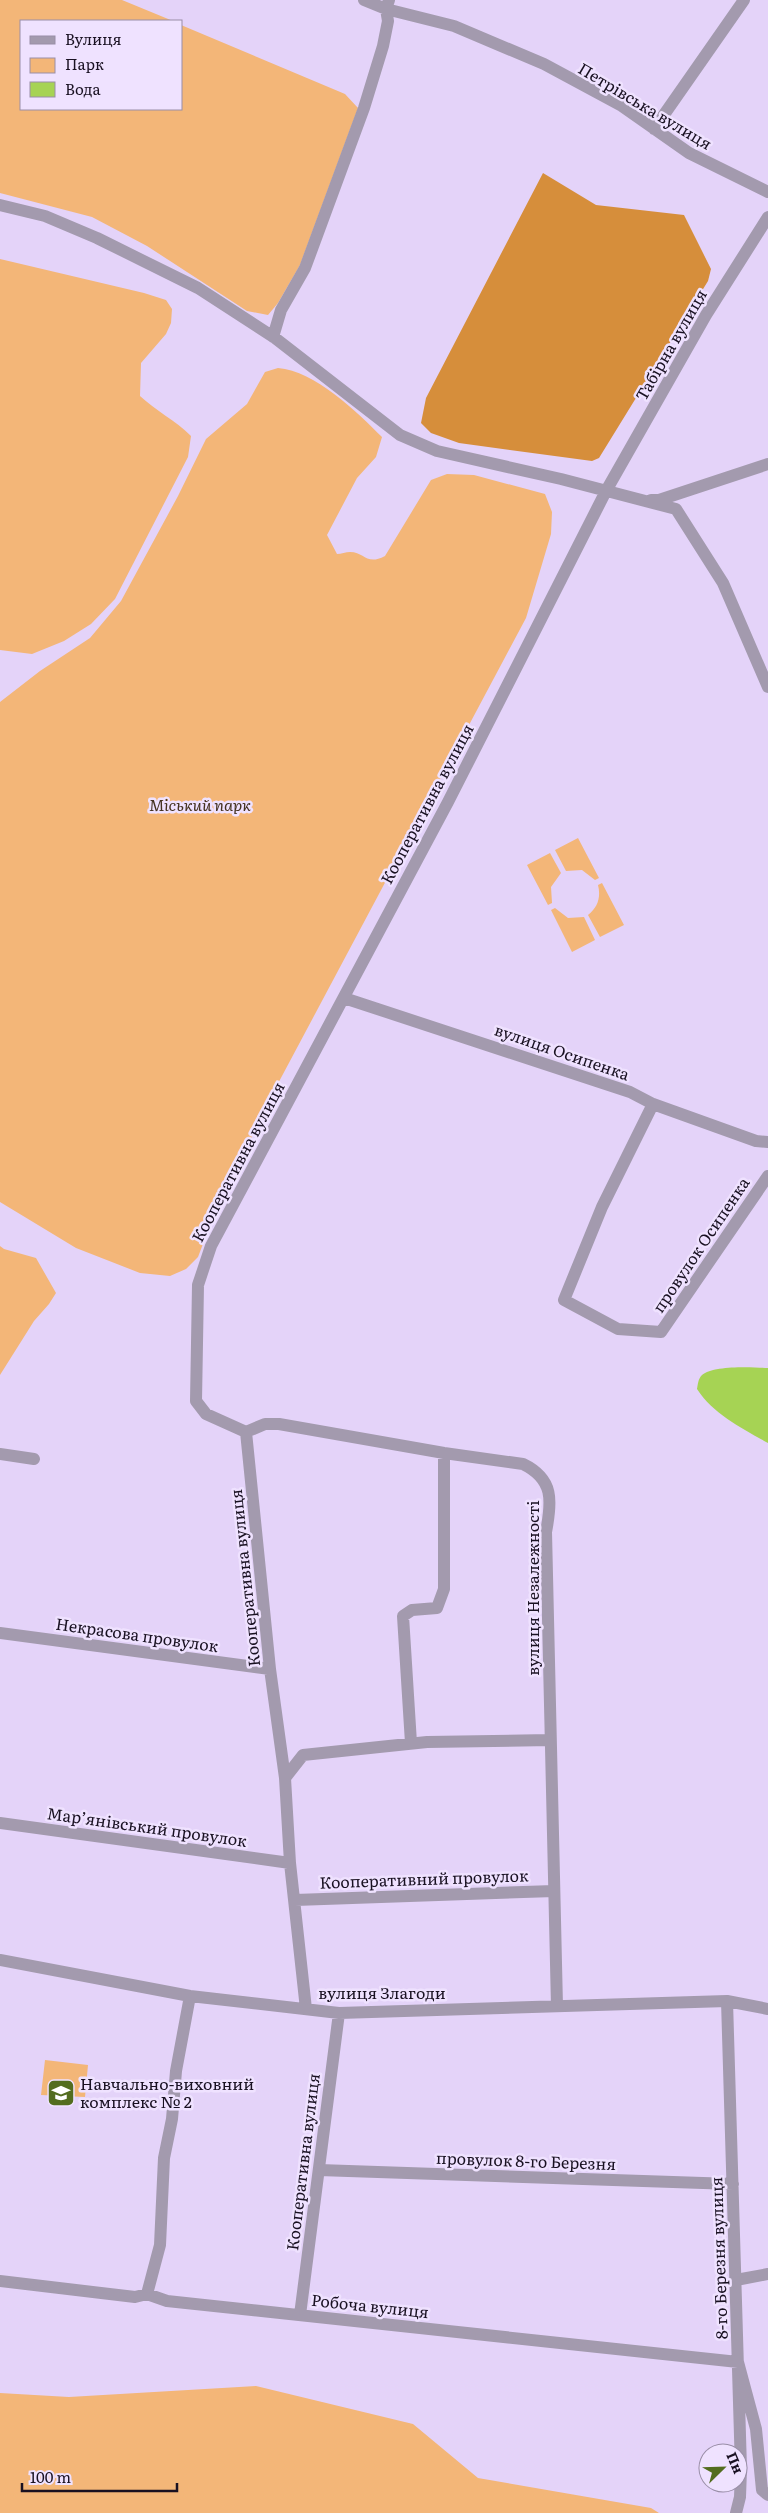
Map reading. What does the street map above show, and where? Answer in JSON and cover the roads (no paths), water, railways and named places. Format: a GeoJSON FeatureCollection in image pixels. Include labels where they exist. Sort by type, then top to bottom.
{"type":"FeatureCollection","features":[{"type":"Feature","properties":{"kind":"street","name":"Петрівська вулиця"},"geometry":{"type":"LineString","coordinates":[[364,0],[388,5],[454,26],[544,64],[622,106],[689,153],[768,192]]}},
{"type":"Feature","properties":{"kind":"street"},"geometry":{"type":"LineString","coordinates":[[654,128],[744,0]]}},
{"type":"Feature","properties":{"kind":"street"},"geometry":{"type":"LineString","coordinates":[[273,337],[281,310],[305,268],[364,108],[383,46],[388,22],[388,5]]}},
{"type":"Feature","properties":{"kind":"street"},"geometry":{"type":"LineString","coordinates":[[0,206],[45,216],[98,238],[198,288],[273,337],[400,435],[437,451],[561,478],[606,492],[676,509],[723,583],[768,687]]}},
{"type":"Feature","properties":{"kind":"street","name":"Табірна вулиця"},"geometry":{"type":"LineString","coordinates":[[606,492],[706,315],[768,217]]}},
{"type":"Feature","properties":{"kind":"street"},"geometry":{"type":"LineString","coordinates":[[634,499],[659,500],[768,464]]}},
{"type":"Feature","properties":{"kind":"street","name":"Кооперативна вулиця"},"geometry":{"type":"LineString","coordinates":[[306,2009],[290,1863],[285,1778],[270,1669],[246,1432],[206,1414],[196,1401],[198,1285],[211,1246],[448,802],[606,492]]}},
{"type":"Feature","properties":{"kind":"street","name":"вулиця Осипенка"},"geometry":{"type":"LineString","coordinates":[[344,998],[621,1089],[653,1104],[756,1140],[768,1142]]}},
{"type":"Feature","properties":{"kind":"street","name":"провулок Осипенка"},"geometry":{"type":"LineString","coordinates":[[653,1104],[602,1207],[564,1300],[618,1329],[661,1332],[768,1176]]}},
{"type":"Feature","properties":{"kind":"street","name":"вулиця Незалежності"},"geometry":{"type":"LineString","coordinates":[[246,1432],[265,1424],[279,1424],[444,1453],[522,1464],[534,1469],[544,1478],[550,1496],[546,1532],[557,2006]]}},
{"type":"Feature","properties":{"kind":"street"},"geometry":{"type":"LineString","coordinates":[[411,1744],[402,1616],[412,1610],[437,1608],[444,1588],[444,1453]]}},
{"type":"Feature","properties":{"kind":"street"},"geometry":{"type":"LineString","coordinates":[[0,1454],[34,1459]]}},
{"type":"Feature","properties":{"kind":"street","name":"Некрасова провулок"},"geometry":{"type":"LineString","coordinates":[[0,1633],[270,1669]]}},
{"type":"Feature","properties":{"kind":"street"},"geometry":{"type":"LineString","coordinates":[[285,1778],[303,1754],[411,1744],[550,1740]]}},
{"type":"Feature","properties":{"kind":"street","name":"Мар’янівський провулок"},"geometry":{"type":"LineString","coordinates":[[0,1822],[290,1863]]}},
{"type":"Feature","properties":{"kind":"street","name":"Кооперативний провулок"},"geometry":{"type":"LineString","coordinates":[[295,1900],[554,1891]]}},
{"type":"Feature","properties":{"kind":"street","name":"вулиця Злагоди"},"geometry":{"type":"LineString","coordinates":[[0,1960],[190,1996],[339,2013],[728,2001],[768,2009]]}},
{"type":"Feature","properties":{"kind":"street"},"geometry":{"type":"LineString","coordinates":[[147,2294],[160,2245],[164,2158],[172,2119],[176,2071],[190,1996]]}},
{"type":"Feature","properties":{"kind":"street","name":"8-го Березня вулиця"},"geometry":{"type":"LineString","coordinates":[[728,2001],[741,2469],[740,2497],[736,2513]]}},
{"type":"Feature","properties":{"kind":"street","name":"Кооперативна вулиця"},"geometry":{"type":"LineString","coordinates":[[300,2315],[339,2013]]}},
{"type":"Feature","properties":{"kind":"street","name":"провулок 8-го Березня"},"geometry":{"type":"LineString","coordinates":[[319,2170],[733,2184]]}},
{"type":"Feature","properties":{"kind":"street"},"geometry":{"type":"LineString","coordinates":[[736,2280],[768,2274]]}},
{"type":"Feature","properties":{"kind":"street","name":"Робоча вулиця"},"geometry":{"type":"LineString","coordinates":[[0,2281],[135,2297],[147,2294],[167,2302],[738,2362]]}},
{"type":"Feature","properties":{"kind":"street"},"geometry":{"type":"LineString","coordinates":[[738,2362],[756,2429],[762,2490],[768,2495]]}},
{"type":"Feature","properties":{"kind":"water"},"geometry":{"type":"Polygon","coordinates":[[[734,1367],[768,1368],[768,1443],[720,1413],[711,1406],[697,1389],[699,1380],[707,1372],[734,1367]]]}},
{"type":"Feature","properties":{"kind":"place","name":"Навчально-виховний комплекс № 2"},"geometry":{"type":"Point","coordinates":[61,2093]}},
{"type":"Feature","properties":{"kind":"park label","name":"Міський парк"},"geometry":{"type":"Point","coordinates":[200,805]}}]}
